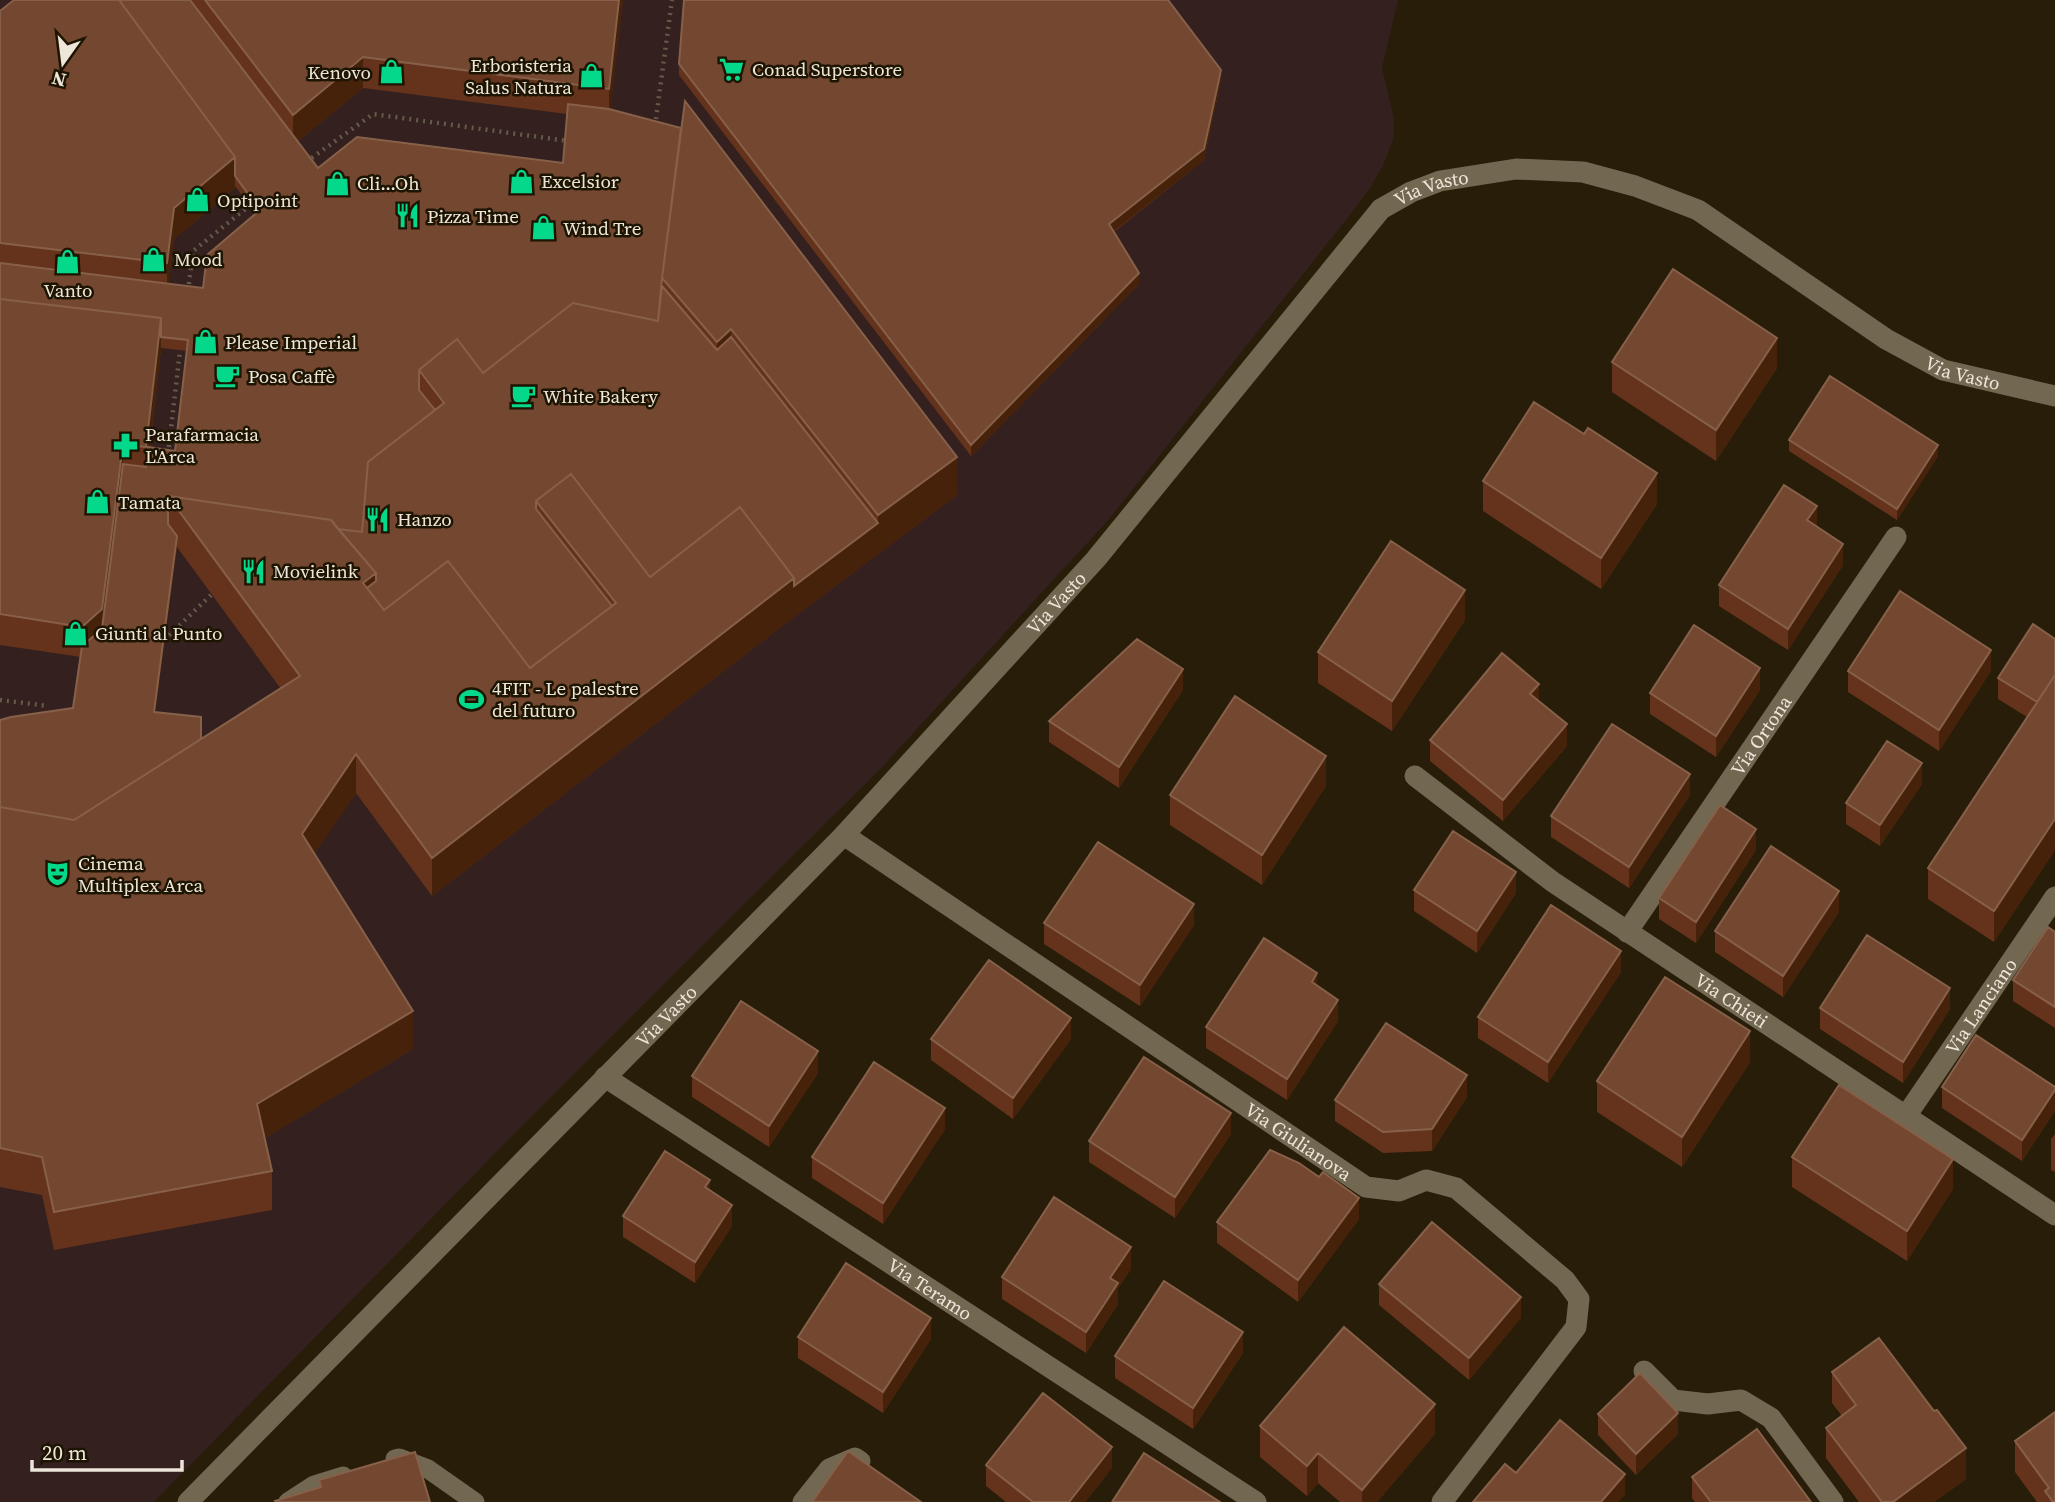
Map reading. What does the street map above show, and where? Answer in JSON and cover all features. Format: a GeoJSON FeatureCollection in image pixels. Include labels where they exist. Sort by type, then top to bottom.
{"type":"FeatureCollection","features":[{"type":"Feature","properties":{"kind":"street","name":"Via Vasto"},"geometry":{"type":"LineString","coordinates":[[188,1502],[844,835],[1096,559],[1381,209],[1411,192],[1440,181],[1516,169],[1583,172],[1635,186],[1698,210],[1886,339],[1942,370],[2055,396]]}},
{"type":"Feature","properties":{"kind":"street","name":"Via Ortona"},"geometry":{"type":"LineString","coordinates":[[1627,932],[1896,537]]}},
{"type":"Feature","properties":{"kind":"street","name":"Via Chieti"},"geometry":{"type":"LineString","coordinates":[[1415,776],[1553,882],[2055,1215]]}},
{"type":"Feature","properties":{"kind":"street","name":"Via Giulianova"},"geometry":{"type":"LineString","coordinates":[[844,835],[1366,1187],[1399,1191],[1426,1180],[1456,1188],[1565,1280],[1579,1299],[1576,1327],[1442,1502]]}},
{"type":"Feature","properties":{"kind":"street","name":"Via Lanciano"},"geometry":{"type":"LineString","coordinates":[[1906,1116],[2055,897]]}},
{"type":"Feature","properties":{"kind":"street","name":"Via Teramo"},"geometry":{"type":"LineString","coordinates":[[605,1077],[1256,1502]]}},
{"type":"Feature","properties":{"kind":"street"},"geometry":{"type":"LineString","coordinates":[[1644,1371],[1673,1401],[1708,1404],[1741,1400],[1770,1418],[1833,1502]]}},
{"type":"Feature","properties":{"kind":"lane"},"geometry":{"type":"LineString","coordinates":[[802,1502],[830,1468],[855,1457],[876,1472]]}},
{"type":"Feature","properties":{"kind":"lane"},"geometry":{"type":"LineString","coordinates":[[288,1502],[314,1485],[399,1458],[428,1469],[475,1502]]}},
{"type":"Feature","properties":{"kind":"path"},"geometry":{"type":"LineString","coordinates":[[655,132],[672,0]]}},
{"type":"Feature","properties":{"kind":"path"},"geometry":{"type":"LineString","coordinates":[[306,162],[373,114],[572,141]]}},
{"type":"Feature","properties":{"kind":"path"},"geometry":{"type":"LineString","coordinates":[[188,296],[193,251],[249,206]]}},
{"type":"Feature","properties":{"kind":"path"},"geometry":{"type":"LineString","coordinates":[[167,461],[180,351]]}},
{"type":"Feature","properties":{"kind":"path"},"geometry":{"type":"LineString","coordinates":[[164,640],[211,595]]}},
{"type":"Feature","properties":{"kind":"path"},"geometry":{"type":"LineString","coordinates":[[0,700],[47,706]]}},
{"type":"Feature","properties":{"kind":"shaded area"},"geometry":{"type":"Polygon","coordinates":[[[0,0],[1398,0],[1382,68],[1394,118],[1394,137],[1383,166],[1346,220],[1110,518],[885,764],[521,1127],[154,1502],[0,1502],[0,0]]]}},
{"type":"Feature","properties":{"kind":"building"},"geometry":{"type":"Polygon","coordinates":[[[14,0],[119,0],[235,157],[174,208],[167,263],[0,243],[0,11],[14,0]]]}},
{"type":"Feature","properties":{"kind":"building"},"geometry":{"type":"Polygon","coordinates":[[[119,0],[190,0],[318,168],[357,137],[563,163],[568,104],[609,109],[681,128],[658,321],[573,303],[483,373],[457,339],[419,370],[419,390],[435,410],[368,462],[362,532],[338,529],[331,520],[168,496],[168,524],[177,536],[154,712],[201,717],[201,739],[74,820],[0,807],[0,720],[73,708],[82,646],[102,629],[123,464],[146,467],[148,447],[175,451],[188,340],[161,337],[161,318],[0,299],[0,263],[203,288],[207,255],[260,210],[235,176],[235,157],[119,0]]]}},
{"type":"Feature","properties":{"kind":"building"},"geometry":{"type":"Polygon","coordinates":[[[205,0],[619,0],[609,89],[363,57],[293,115],[205,0]]]}},
{"type":"Feature","properties":{"kind":"building"},"geometry":{"type":"Polygon","coordinates":[[[684,0],[1168,0],[1221,70],[1204,149],[1109,224],[1139,273],[971,445],[679,64],[684,0]]]}},
{"type":"Feature","properties":{"kind":"building"},"geometry":{"type":"Polygon","coordinates":[[[685,101],[957,457],[878,515],[731,329],[717,342],[662,278],[685,101]]]}},
{"type":"Feature","properties":{"kind":"building"},"geometry":{"type":"Polygon","coordinates":[[[1673,269],[1777,338],[1716,430],[1612,362],[1673,269]]]}},
{"type":"Feature","properties":{"kind":"building"},"geometry":{"type":"Polygon","coordinates":[[[662,286],[717,350],[731,337],[878,523],[794,586],[794,578],[740,507],[650,577],[571,474],[536,501],[536,509],[612,606],[530,668],[448,561],[384,610],[367,588],[376,581],[376,573],[338,529],[362,532],[368,462],[444,403],[419,370],[457,339],[483,373],[573,303],[658,321],[662,286]]]}},
{"type":"Feature","properties":{"kind":"building"},"geometry":{"type":"Polygon","coordinates":[[[0,299],[161,318],[146,447],[123,445],[102,609],[82,627],[0,614],[0,299]]]}},
{"type":"Feature","properties":{"kind":"building"},"geometry":{"type":"Polygon","coordinates":[[[1830,376],[1938,445],[1897,509],[1789,440],[1830,376]]]}},
{"type":"Feature","properties":{"kind":"building"},"geometry":{"type":"Polygon","coordinates":[[[1534,402],[1584,434],[1588,428],[1657,473],[1601,558],[1483,481],[1534,402]]]}},
{"type":"Feature","properties":{"kind":"building"},"geometry":{"type":"Polygon","coordinates":[[[571,474],[650,577],[740,507],[794,578],[432,858],[356,754],[302,834],[413,1011],[257,1104],[272,1171],[54,1212],[42,1157],[0,1148],[0,807],[74,820],[300,676],[168,496],[331,520],[376,573],[363,583],[384,610],[448,561],[530,668],[616,603],[536,501],[571,474]]]}},
{"type":"Feature","properties":{"kind":"building"},"geometry":{"type":"Polygon","coordinates":[[[1784,485],[1817,506],[1807,520],[1843,544],[1788,629],[1719,585],[1784,485]]]}},
{"type":"Feature","properties":{"kind":"building"},"geometry":{"type":"Polygon","coordinates":[[[1391,541],[1465,590],[1392,701],[1318,652],[1391,541]]]}},
{"type":"Feature","properties":{"kind":"building"},"geometry":{"type":"Polygon","coordinates":[[[1900,591],[1991,650],[1939,730],[1848,671],[1900,591]]]}},
{"type":"Feature","properties":{"kind":"building"},"geometry":{"type":"Polygon","coordinates":[[[2033,624],[2055,639],[2055,675],[2037,702],[1998,678],[2033,624]]]}},
{"type":"Feature","properties":{"kind":"building"},"geometry":{"type":"Polygon","coordinates":[[[1694,625],[1760,668],[1716,736],[1650,693],[1694,625]]]}},
{"type":"Feature","properties":{"kind":"building"},"geometry":{"type":"Polygon","coordinates":[[[1137,639],[1183,669],[1119,767],[1049,721],[1137,639]]]}},
{"type":"Feature","properties":{"kind":"building"},"geometry":{"type":"Polygon","coordinates":[[[1502,653],[1539,684],[1530,694],[1567,724],[1503,800],[1430,740],[1502,653]]]}},
{"type":"Feature","properties":{"kind":"building"},"geometry":{"type":"Polygon","coordinates":[[[2055,675],[2055,819],[1994,911],[1928,868],[2055,675]]]}},
{"type":"Feature","properties":{"kind":"building"},"geometry":{"type":"Polygon","coordinates":[[[1235,696],[1326,756],[1262,855],[1170,795],[1235,696]]]}},
{"type":"Feature","properties":{"kind":"building"},"geometry":{"type":"Polygon","coordinates":[[[1612,724],[1690,774],[1629,867],[1551,816],[1612,724]]]}},
{"type":"Feature","properties":{"kind":"building"},"geometry":{"type":"Polygon","coordinates":[[[1887,741],[1922,763],[1880,825],[1846,803],[1887,741]]]}},
{"type":"Feature","properties":{"kind":"building"},"geometry":{"type":"Polygon","coordinates":[[[1720,805],[1756,829],[1696,922],[1659,898],[1720,805]]]}},
{"type":"Feature","properties":{"kind":"building"},"geometry":{"type":"Polygon","coordinates":[[[1453,831],[1516,872],[1477,931],[1414,890],[1453,831]]]}},
{"type":"Feature","properties":{"kind":"building"},"geometry":{"type":"Polygon","coordinates":[[[1098,842],[1194,904],[1140,985],[1044,923],[1098,842]]]}},
{"type":"Feature","properties":{"kind":"building"},"geometry":{"type":"Polygon","coordinates":[[[1771,846],[1839,891],[1783,976],[1715,931],[1771,846]]]}},
{"type":"Feature","properties":{"kind":"building"},"geometry":{"type":"Polygon","coordinates":[[[1551,905],[1621,951],[1548,1062],[1478,1017],[1551,905]]]}},
{"type":"Feature","properties":{"kind":"building"},"geometry":{"type":"Polygon","coordinates":[[[2048,927],[2055,932],[2055,1007],[2013,980],[2048,927]]]}},
{"type":"Feature","properties":{"kind":"building"},"geometry":{"type":"Polygon","coordinates":[[[1867,935],[1950,988],[1903,1062],[1820,1008],[1867,935]]]}},
{"type":"Feature","properties":{"kind":"building"},"geometry":{"type":"Polygon","coordinates":[[[1264,938],[1317,973],[1312,982],[1338,1000],[1287,1079],[1206,1027],[1264,938]]]}},
{"type":"Feature","properties":{"kind":"building"},"geometry":{"type":"Polygon","coordinates":[[[989,960],[1071,1018],[1013,1098],[931,1039],[989,960]]]}},
{"type":"Feature","properties":{"kind":"building"},"geometry":{"type":"Polygon","coordinates":[[[1665,977],[1750,1031],[1682,1137],[1597,1081],[1665,977]]]}},
{"type":"Feature","properties":{"kind":"building"},"geometry":{"type":"Polygon","coordinates":[[[741,1001],[818,1051],[769,1126],[692,1076],[741,1001]]]}},
{"type":"Feature","properties":{"kind":"building"},"geometry":{"type":"Polygon","coordinates":[[[1386,1023],[1467,1075],[1432,1129],[1383,1132],[1335,1100],[1386,1023]]]}},
{"type":"Feature","properties":{"kind":"building"},"geometry":{"type":"Polygon","coordinates":[[[1976,1035],[2055,1087],[2022,1140],[1942,1087],[1976,1035]]]}},
{"type":"Feature","properties":{"kind":"building"},"geometry":{"type":"Polygon","coordinates":[[[1144,1057],[1231,1113],[1175,1197],[1089,1141],[1144,1057]]]}},
{"type":"Feature","properties":{"kind":"building"},"geometry":{"type":"Polygon","coordinates":[[[874,1062],[945,1108],[883,1203],[812,1157],[874,1062]]]}},
{"type":"Feature","properties":{"kind":"building"},"geometry":{"type":"Polygon","coordinates":[[[1839,1085],[1953,1159],[1907,1231],[1792,1157],[1839,1085]]]}},
{"type":"Feature","properties":{"kind":"building"},"geometry":{"type":"Polygon","coordinates":[[[1270,1150],[1299,1163],[1319,1177],[1323,1172],[1359,1198],[1298,1280],[1217,1222],[1270,1150]]]}},
{"type":"Feature","properties":{"kind":"building"},"geometry":{"type":"Polygon","coordinates":[[[665,1151],[710,1180],[705,1187],[732,1205],[695,1262],[623,1216],[665,1151]]]}},
{"type":"Feature","properties":{"kind":"building"},"geometry":{"type":"Polygon","coordinates":[[[1054,1197],[1131,1247],[1110,1278],[1118,1283],[1086,1332],[1002,1277],[1054,1197]]]}},
{"type":"Feature","properties":{"kind":"building"},"geometry":{"type":"Polygon","coordinates":[[[1432,1222],[1521,1297],[1469,1358],[1379,1284],[1432,1222]]]}},
{"type":"Feature","properties":{"kind":"building"},"geometry":{"type":"Polygon","coordinates":[[[846,1263],[931,1318],[883,1392],[798,1337],[846,1263]]]}},
{"type":"Feature","properties":{"kind":"building"},"geometry":{"type":"Polygon","coordinates":[[[1164,1281],[1243,1332],[1193,1408],[1115,1356],[1164,1281]]]}},
{"type":"Feature","properties":{"kind":"building"},"geometry":{"type":"Polygon","coordinates":[[[1344,1327],[1435,1404],[1362,1490],[1318,1453],[1307,1466],[1260,1426],[1344,1327]]]}},
{"type":"Feature","properties":{"kind":"building"},"geometry":{"type":"Polygon","coordinates":[[[1879,1338],[1934,1411],[1937,1410],[1966,1448],[1893,1502],[1882,1502],[1826,1428],[1856,1405],[1832,1372],[1879,1338]]]}},
{"type":"Feature","properties":{"kind":"building"},"geometry":{"type":"Polygon","coordinates":[[[1640,1373],[1678,1413],[1636,1454],[1598,1414],[1640,1373]]]}},
{"type":"Feature","properties":{"kind":"building"},"geometry":{"type":"Polygon","coordinates":[[[1043,1393],[1112,1447],[1069,1502],[1033,1502],[986,1465],[1043,1393]]]}},
{"type":"Feature","properties":{"kind":"building"},"geometry":{"type":"Polygon","coordinates":[[[2055,1412],[2053,1502],[2045,1491],[2049,1488],[2015,1441],[2055,1412]]]}},
{"type":"Feature","properties":{"kind":"building"},"geometry":{"type":"Polygon","coordinates":[[[1560,1420],[1625,1474],[1601,1502],[1473,1502],[1505,1464],[1516,1473],[1560,1420]]]}},
{"type":"Feature","properties":{"kind":"building"},"geometry":{"type":"Polygon","coordinates":[[[1757,1429],[1811,1502],[1711,1502],[1692,1477],[1757,1429]]]}},
{"type":"Feature","properties":{"kind":"building"},"geometry":{"type":"Polygon","coordinates":[[[848,1451],[921,1502],[812,1502],[848,1451]]]}},
{"type":"Feature","properties":{"kind":"building"},"geometry":{"type":"Polygon","coordinates":[[[415,1452],[430,1502],[275,1501],[321,1487],[319,1480],[415,1452]]]}},
{"type":"Feature","properties":{"kind":"building"},"geometry":{"type":"Polygon","coordinates":[[[1144,1453],[1220,1502],[1112,1502],[1144,1453]]]}},
{"type":"Feature","properties":{"kind":"place","name":"Conad Superstore"},"geometry":{"type":"Point","coordinates":[732,69]}},
{"type":"Feature","properties":{"kind":"place","name":"Kenovo"},"geometry":{"type":"Point","coordinates":[391,72]}},
{"type":"Feature","properties":{"kind":"place","name":"Erboristeria Salus Natura"},"geometry":{"type":"Point","coordinates":[592,76]}},
{"type":"Feature","properties":{"kind":"place","name":"Excelsior"},"geometry":{"type":"Point","coordinates":[521,181]}},
{"type":"Feature","properties":{"kind":"place","name":"Cli...Oh"},"geometry":{"type":"Point","coordinates":[337,183]}},
{"type":"Feature","properties":{"kind":"place","name":"Optipoint"},"geometry":{"type":"Point","coordinates":[197,200]}},
{"type":"Feature","properties":{"kind":"place","name":"Pizza Time"},"geometry":{"type":"Point","coordinates":[407,216]}},
{"type":"Feature","properties":{"kind":"place","name":"Wind Tre"},"geometry":{"type":"Point","coordinates":[543,228]}},
{"type":"Feature","properties":{"kind":"place","name":"Mood"},"geometry":{"type":"Point","coordinates":[154,259]}},
{"type":"Feature","properties":{"kind":"place","name":"Vanto"},"geometry":{"type":"Point","coordinates":[68,262]}},
{"type":"Feature","properties":{"kind":"place","name":"Please Imperial"},"geometry":{"type":"Point","coordinates":[205,342]}},
{"type":"Feature","properties":{"kind":"place","name":"Posa Caffè"},"geometry":{"type":"Point","coordinates":[228,376]}},
{"type":"Feature","properties":{"kind":"place","name":"White Bakery"},"geometry":{"type":"Point","coordinates":[523,396]}},
{"type":"Feature","properties":{"kind":"place","name":"Parafarmacia L'Arca"},"geometry":{"type":"Point","coordinates":[125,445]}},
{"type":"Feature","properties":{"kind":"place","name":"Tamata"},"geometry":{"type":"Point","coordinates":[98,502]}},
{"type":"Feature","properties":{"kind":"place","name":"Hanzo"},"geometry":{"type":"Point","coordinates":[377,519]}},
{"type":"Feature","properties":{"kind":"place","name":"Movielink"},"geometry":{"type":"Point","coordinates":[253,571]}},
{"type":"Feature","properties":{"kind":"place","name":"Giunti al Punto"},"geometry":{"type":"Point","coordinates":[75,633]}},
{"type":"Feature","properties":{"kind":"place","name":"4FIT - Le palestre del futuro"},"geometry":{"type":"Point","coordinates":[472,699]}},
{"type":"Feature","properties":{"kind":"place","name":"Cinema Multiplex Arca"},"geometry":{"type":"Point","coordinates":[58,874]}}]}
